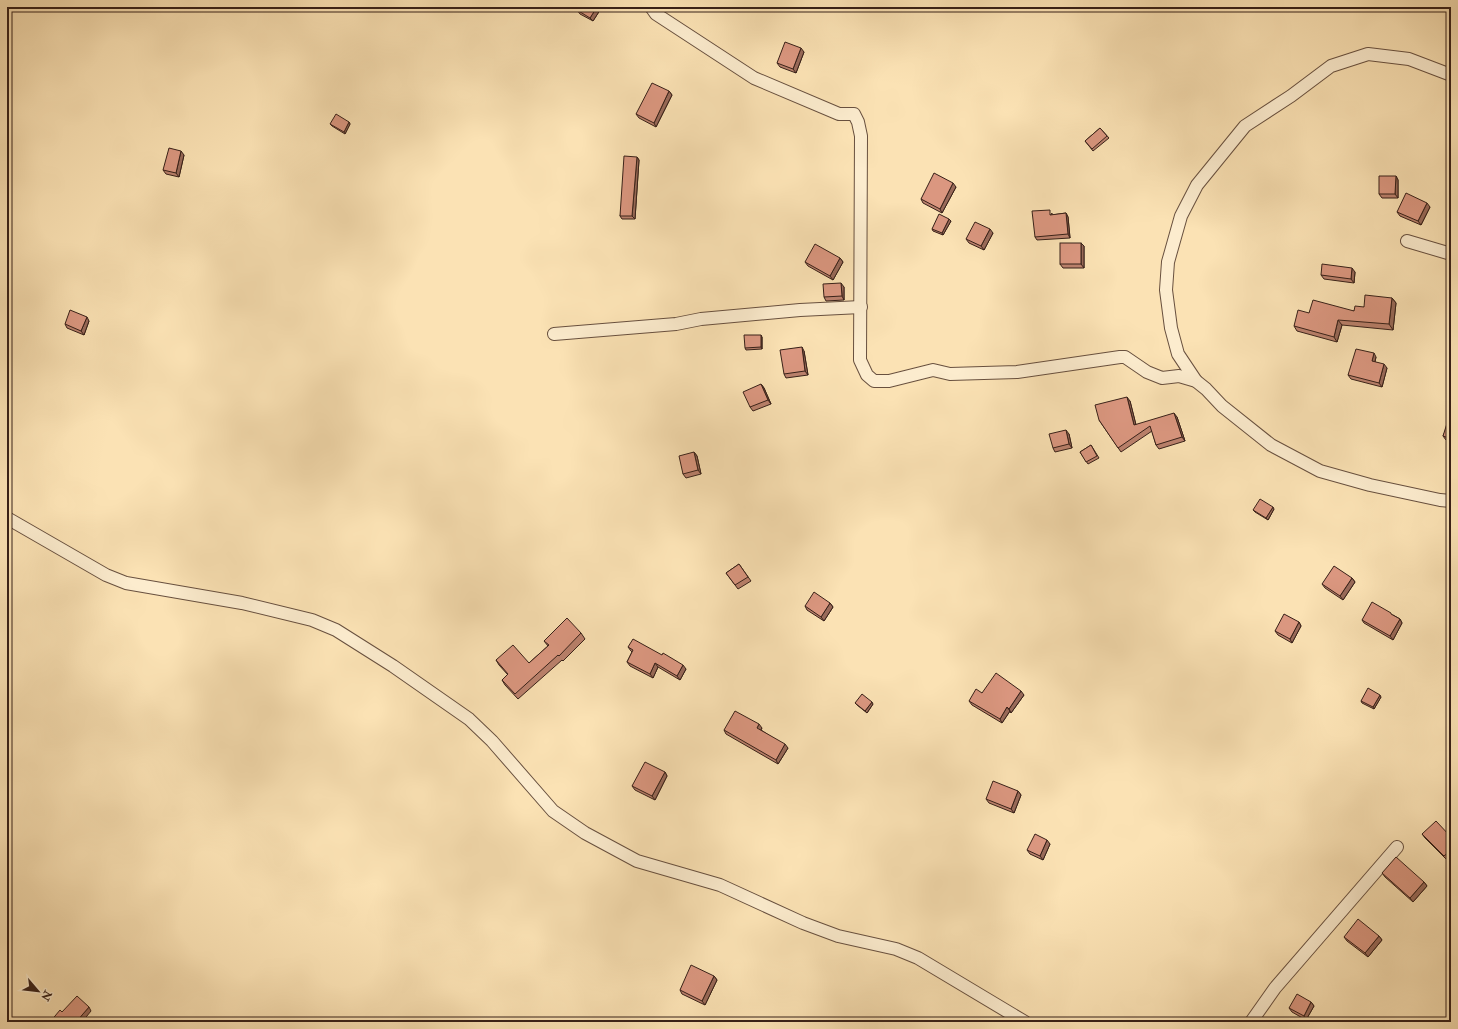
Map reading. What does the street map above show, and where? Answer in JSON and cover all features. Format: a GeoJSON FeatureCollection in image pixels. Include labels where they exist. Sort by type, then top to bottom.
{"type":"FeatureCollection","features":[{"type":"Feature","properties":{"kind":"street"},"geometry":{"type":"LineString","coordinates":[[651,7],[656,14],[754,78],[838,114],[854,114],[858,122],[861,136],[860,360],[867,375],[874,381],[889,381],[933,370],[950,374],[1017,372],[1120,357],[1125,358],[1147,372],[1162,378],[1178,376],[1188,377],[1196,381],[1222,406],[1271,445],[1320,471],[1370,485],[1451,501]]}},
{"type":"Feature","properties":{"kind":"street"},"geometry":{"type":"LineString","coordinates":[[1196,381],[1178,354],[1171,328],[1166,290],[1168,262],[1182,216],[1197,185],[1245,126],[1291,96],[1331,66],[1368,54],[1409,59],[1451,75]]}},
{"type":"Feature","properties":{"kind":"street"},"geometry":{"type":"LineString","coordinates":[[1407,242],[1451,254]]}},
{"type":"Feature","properties":{"kind":"street"},"geometry":{"type":"LineString","coordinates":[[554,334],[676,324],[700,319],[800,310],[860,307]]}},
{"type":"Feature","properties":{"kind":"street"},"geometry":{"type":"LineString","coordinates":[[7,518],[106,575],[126,583],[242,603],[312,620],[336,630],[393,666],[469,719],[492,741],[553,811],[585,833],[637,861],[720,885],[803,923],[838,936],[896,949],[918,958],[1025,1022]]}},
{"type":"Feature","properties":{"kind":"street"},"geometry":{"type":"LineString","coordinates":[[1251,1022],[1275,988],[1397,847]]}},
{"type":"Feature","properties":{"kind":"building"},"geometry":{"type":"Polygon","coordinates":[[[578,7],[597,7],[590,18],[577,10],[578,7]]]}},
{"type":"Feature","properties":{"kind":"building"},"geometry":{"type":"Polygon","coordinates":[[[785,42],[801,48],[793,69],[777,63],[785,42]]]}},
{"type":"Feature","properties":{"kind":"building"},"geometry":{"type":"Polygon","coordinates":[[[652,83],[669,91],[654,123],[636,114],[652,83]]]}},
{"type":"Feature","properties":{"kind":"building"},"geometry":{"type":"Polygon","coordinates":[[[336,114],[349,122],[344,132],[330,124],[336,114]]]}},
{"type":"Feature","properties":{"kind":"building"},"geometry":{"type":"Polygon","coordinates":[[[1100,128],[1107,136],[1092,149],[1085,141],[1100,128]]]}},
{"type":"Feature","properties":{"kind":"building"},"geometry":{"type":"Polygon","coordinates":[[[169,148],[181,151],[176,173],[163,170],[169,148]]]}},
{"type":"Feature","properties":{"kind":"building"},"geometry":{"type":"Polygon","coordinates":[[[624,156],[637,157],[632,216],[620,216],[624,156]]]}},
{"type":"Feature","properties":{"kind":"building"},"geometry":{"type":"Polygon","coordinates":[[[934,173],[953,183],[940,209],[921,199],[934,173]]]}},
{"type":"Feature","properties":{"kind":"building"},"geometry":{"type":"Polygon","coordinates":[[[1379,176],[1396,176],[1395,194],[1379,194],[1379,176]]]}},
{"type":"Feature","properties":{"kind":"building"},"geometry":{"type":"Polygon","coordinates":[[[1406,193],[1427,203],[1418,221],[1397,212],[1406,193]]]}},
{"type":"Feature","properties":{"kind":"building"},"geometry":{"type":"Polygon","coordinates":[[[1050,210],[1050,215],[1066,213],[1068,234],[1035,237],[1032,211],[1050,210]]]}},
{"type":"Feature","properties":{"kind":"building"},"geometry":{"type":"Polygon","coordinates":[[[939,214],[949,219],[942,233],[932,229],[939,214]]]}},
{"type":"Feature","properties":{"kind":"building"},"geometry":{"type":"Polygon","coordinates":[[[975,222],[990,229],[981,246],[966,239],[975,222]]]}},
{"type":"Feature","properties":{"kind":"building"},"geometry":{"type":"Polygon","coordinates":[[[1060,243],[1081,243],[1081,264],[1060,264],[1060,243]]]}},
{"type":"Feature","properties":{"kind":"building"},"geometry":{"type":"Polygon","coordinates":[[[815,244],[840,258],[830,276],[805,262],[815,244]]]}},
{"type":"Feature","properties":{"kind":"building"},"geometry":{"type":"Polygon","coordinates":[[[1322,264],[1352,268],[1351,279],[1321,275],[1322,264]]]}},
{"type":"Feature","properties":{"kind":"building"},"geometry":{"type":"Polygon","coordinates":[[[841,283],[842,296],[824,297],[823,284],[841,283]]]}},
{"type":"Feature","properties":{"kind":"building"},"geometry":{"type":"Polygon","coordinates":[[[1365,295],[1392,298],[1389,324],[1338,320],[1334,337],[1294,326],[1298,310],[1309,313],[1313,300],[1354,311],[1355,306],[1364,307],[1365,295]]]}},
{"type":"Feature","properties":{"kind":"building"},"geometry":{"type":"Polygon","coordinates":[[[70,310],[87,317],[81,331],[65,324],[70,310]]]}},
{"type":"Feature","properties":{"kind":"building"},"geometry":{"type":"Polygon","coordinates":[[[744,335],[761,335],[761,347],[745,348],[744,335]]]}},
{"type":"Feature","properties":{"kind":"building"},"geometry":{"type":"Polygon","coordinates":[[[802,347],[805,371],[784,374],[780,350],[802,347]]]}},
{"type":"Feature","properties":{"kind":"building"},"geometry":{"type":"Polygon","coordinates":[[[1356,349],[1374,353],[1372,361],[1384,364],[1379,383],[1348,375],[1356,349]]]}},
{"type":"Feature","properties":{"kind":"building"},"geometry":{"type":"Polygon","coordinates":[[[761,384],[768,400],[750,407],[743,392],[761,384]]]}},
{"type":"Feature","properties":{"kind":"building"},"geometry":{"type":"Polygon","coordinates":[[[1127,397],[1134,425],[1174,413],[1182,437],[1156,445],[1150,426],[1118,448],[1099,420],[1095,405],[1127,397]]]}},
{"type":"Feature","properties":{"kind":"building"},"geometry":{"type":"Polygon","coordinates":[[[1449,417],[1451,418],[1451,439],[1443,436],[1449,417]]]}},
{"type":"Feature","properties":{"kind":"building"},"geometry":{"type":"Polygon","coordinates":[[[1066,430],[1069,444],[1053,448],[1049,434],[1066,430]]]}},
{"type":"Feature","properties":{"kind":"building"},"geometry":{"type":"Polygon","coordinates":[[[1091,445],[1097,456],[1086,462],[1080,452],[1091,445]]]}},
{"type":"Feature","properties":{"kind":"building"},"geometry":{"type":"Polygon","coordinates":[[[694,452],[698,470],[683,474],[679,456],[694,452]]]}},
{"type":"Feature","properties":{"kind":"building"},"geometry":{"type":"Polygon","coordinates":[[[1260,499],[1273,507],[1266,518],[1253,510],[1260,499]]]}},
{"type":"Feature","properties":{"kind":"building"},"geometry":{"type":"Polygon","coordinates":[[[739,564],[748,577],[735,585],[726,573],[739,564]]]}},
{"type":"Feature","properties":{"kind":"building"},"geometry":{"type":"Polygon","coordinates":[[[1334,566],[1352,578],[1340,596],[1322,584],[1334,566]]]}},
{"type":"Feature","properties":{"kind":"building"},"geometry":{"type":"Polygon","coordinates":[[[814,592],[830,603],[821,617],[805,606],[814,592]]]}},
{"type":"Feature","properties":{"kind":"building"},"geometry":{"type":"Polygon","coordinates":[[[1372,602],[1400,619],[1390,636],[1362,620],[1372,602]]]}},
{"type":"Feature","properties":{"kind":"building"},"geometry":{"type":"Polygon","coordinates":[[[1284,614],[1299,622],[1290,639],[1275,631],[1284,614]]]}},
{"type":"Feature","properties":{"kind":"building"},"geometry":{"type":"Polygon","coordinates":[[[567,618],[581,633],[559,656],[558,655],[515,694],[502,680],[508,674],[496,660],[513,645],[529,663],[549,645],[544,641],[567,618]]]}},
{"type":"Feature","properties":{"kind":"building"},"geometry":{"type":"Polygon","coordinates":[[[633,639],[662,655],[663,653],[683,665],[677,676],[655,663],[650,674],[627,662],[633,650],[628,647],[633,639]]]}},
{"type":"Feature","properties":{"kind":"building"},"geometry":{"type":"Polygon","coordinates":[[[996,673],[1021,691],[1009,709],[1007,707],[1000,719],[969,701],[976,689],[982,693],[996,673]]]}},
{"type":"Feature","properties":{"kind":"building"},"geometry":{"type":"Polygon","coordinates":[[[1368,688],[1380,695],[1373,707],[1361,701],[1368,688]]]}},
{"type":"Feature","properties":{"kind":"building"},"geometry":{"type":"Polygon","coordinates":[[[862,694],[872,702],[865,711],[855,703],[862,694]]]}},
{"type":"Feature","properties":{"kind":"building"},"geometry":{"type":"Polygon","coordinates":[[[735,711],[759,724],[757,728],[785,744],[776,760],[724,730],[735,711]]]}},
{"type":"Feature","properties":{"kind":"building"},"geometry":{"type":"Polygon","coordinates":[[[645,762],[665,772],[652,796],[632,786],[645,762]]]}},
{"type":"Feature","properties":{"kind":"building"},"geometry":{"type":"Polygon","coordinates":[[[993,781],[1018,791],[1011,809],[986,799],[993,781]]]}},
{"type":"Feature","properties":{"kind":"building"},"geometry":{"type":"Polygon","coordinates":[[[1436,821],[1451,837],[1451,850],[1444,856],[1422,834],[1436,821]]]}},
{"type":"Feature","properties":{"kind":"building"},"geometry":{"type":"Polygon","coordinates":[[[1035,834],[1047,840],[1040,856],[1027,850],[1035,834]]]}},
{"type":"Feature","properties":{"kind":"building"},"geometry":{"type":"Polygon","coordinates":[[[1396,857],[1424,882],[1410,898],[1382,873],[1396,857]]]}},
{"type":"Feature","properties":{"kind":"building"},"geometry":{"type":"Polygon","coordinates":[[[1358,919],[1379,936],[1365,953],[1344,937],[1358,919]]]}},
{"type":"Feature","properties":{"kind":"building"},"geometry":{"type":"Polygon","coordinates":[[[691,965],[714,976],[702,1001],[680,990],[691,965]]]}},
{"type":"Feature","properties":{"kind":"building"},"geometry":{"type":"Polygon","coordinates":[[[1297,994],[1311,1002],[1304,1016],[1289,1008],[1297,994]]]}},
{"type":"Feature","properties":{"kind":"building"},"geometry":{"type":"Polygon","coordinates":[[[77,996],[89,1007],[76,1022],[50,1022],[60,1010],[62,1012],[77,996]]]}}]}
